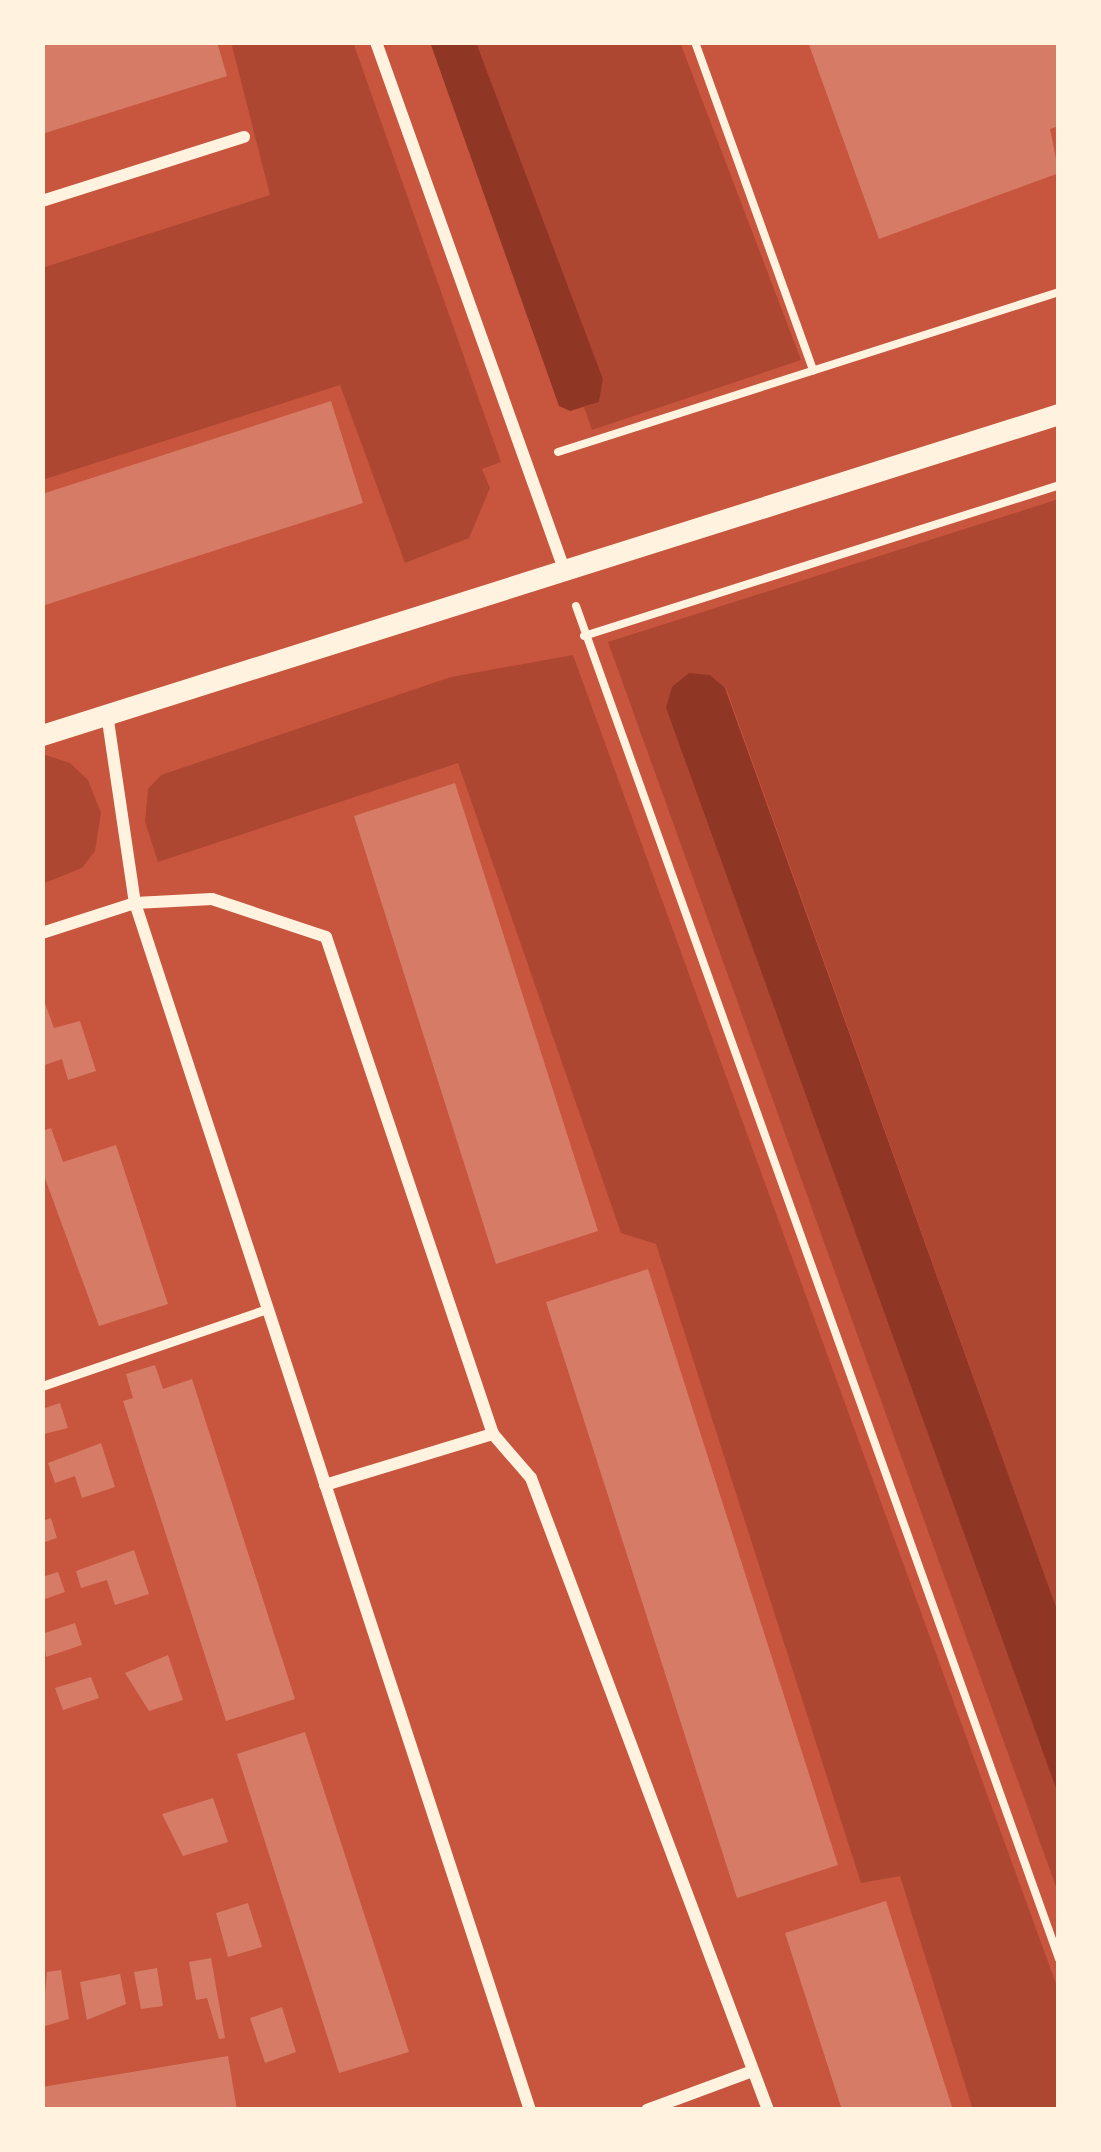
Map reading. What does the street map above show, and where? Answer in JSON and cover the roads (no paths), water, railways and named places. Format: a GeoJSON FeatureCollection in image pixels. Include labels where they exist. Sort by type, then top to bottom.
{"type":"FeatureCollection","features":[{"type":"Feature","properties":{"kind":"street"},"geometry":{"type":"LineString","coordinates":[[376,42],[567,576]]}},
{"type":"Feature","properties":{"kind":"street"},"geometry":{"type":"LineString","coordinates":[[42,201],[244,137]]}},
{"type":"Feature","properties":{"kind":"street"},"geometry":{"type":"LineString","coordinates":[[42,735],[567,576],[1059,414]]}},
{"type":"Feature","properties":{"kind":"street"},"geometry":{"type":"LineString","coordinates":[[107,714],[135,903],[530,2110]]}},
{"type":"Feature","properties":{"kind":"street"},"geometry":{"type":"LineString","coordinates":[[42,933],[135,903],[212,899],[326,937],[493,1434],[531,1478],[768,2110]]}},
{"type":"Feature","properties":{"kind":"street"},"geometry":{"type":"LineString","coordinates":[[325,1485],[493,1434]]}},
{"type":"Feature","properties":{"kind":"street"},"geometry":{"type":"LineString","coordinates":[[647,2110],[751,2072]]}},
{"type":"Feature","properties":{"kind":"lane"},"geometry":{"type":"LineString","coordinates":[[42,1386],[267,1309]]}}]}
